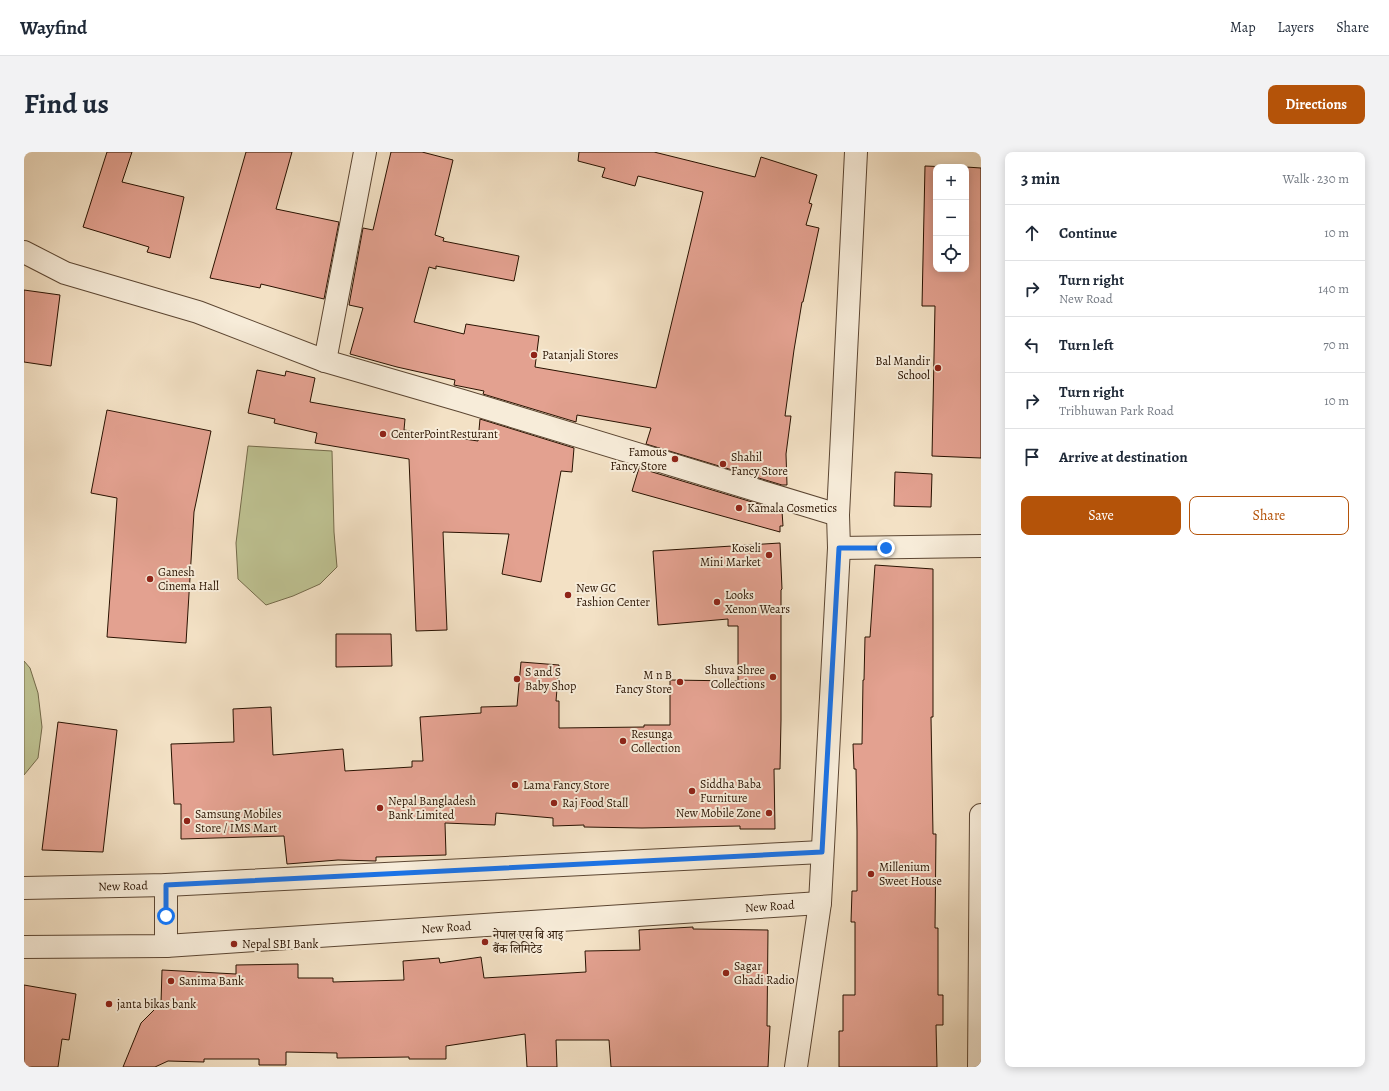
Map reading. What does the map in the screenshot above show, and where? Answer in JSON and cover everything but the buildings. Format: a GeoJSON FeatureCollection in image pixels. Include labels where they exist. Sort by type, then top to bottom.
{"type":"FeatureCollection","features":[{"type":"Feature","properties":{"kind":"street"},"geometry":{"type":"LineString","coordinates":[[325,361],[365,152]]}},
{"type":"Feature","properties":{"kind":"street"},"geometry":{"type":"LineString","coordinates":[[796,1067],[820,903],[839,548],[838,515],[856,152]]}},
{"type":"Feature","properties":{"kind":"street"},"geometry":{"type":"LineString","coordinates":[[24,252],[65,272],[198,312],[325,361],[463,401],[838,515]]}},
{"type":"Feature","properties":{"kind":"street"},"geometry":{"type":"LineString","coordinates":[[839,548],[981,546]]}},
{"type":"Feature","properties":{"kind":"street"},"geometry":{"type":"LineString","coordinates":[[979,1067],[981,815]]}},
{"type":"Feature","properties":{"kind":"street","name":"New Road"},"geometry":{"type":"LineString","coordinates":[[24,888],[166,885],[822,852]]}},
{"type":"Feature","properties":{"kind":"street"},"geometry":{"type":"LineString","coordinates":[[166,885],[166,946]]}},
{"type":"Feature","properties":{"kind":"street","name":"New Road"},"geometry":{"type":"LineString","coordinates":[[24,948],[166,946],[820,903]]}},
{"type":"Feature","properties":{"kind":"green space"},"geometry":{"type":"Polygon","coordinates":[[[248,446],[332,451],[334,532],[337,567],[320,584],[293,596],[266,605],[238,579],[236,543],[248,446]]]}},
{"type":"Feature","properties":{"kind":"green space"},"geometry":{"type":"Polygon","coordinates":[[[24,661],[30,668],[38,693],[42,727],[38,758],[24,775],[24,661]]]}},
{"type":"Feature","properties":{"kind":"place","name":"Patanjali Stores"},"geometry":{"type":"Point","coordinates":[534,355]}},
{"type":"Feature","properties":{"kind":"place","name":"Bal Mandir School"},"geometry":{"type":"Point","coordinates":[938,368]}},
{"type":"Feature","properties":{"kind":"place","name":"CenterPointResturant"},"geometry":{"type":"Point","coordinates":[383,434]}},
{"type":"Feature","properties":{"kind":"place","name":"Famous Fancy Store"},"geometry":{"type":"Point","coordinates":[675,459]}},
{"type":"Feature","properties":{"kind":"place","name":"Shahil Fancy Store"},"geometry":{"type":"Point","coordinates":[723,464]}},
{"type":"Feature","properties":{"kind":"place","name":"Kamala Cosmetics"},"geometry":{"type":"Point","coordinates":[739,508]}},
{"type":"Feature","properties":{"kind":"place","name":"Koseli Mini Market"},"geometry":{"type":"Point","coordinates":[769,555]}},
{"type":"Feature","properties":{"kind":"place","name":"Ganesh Cinema Hall"},"geometry":{"type":"Point","coordinates":[150,579]}},
{"type":"Feature","properties":{"kind":"place","name":"New GC Fashion Center"},"geometry":{"type":"Point","coordinates":[568,595]}},
{"type":"Feature","properties":{"kind":"place","name":"Looks Xenon Wears"},"geometry":{"type":"Point","coordinates":[717,602]}},
{"type":"Feature","properties":{"kind":"place","name":"Shuva Shree Collections"},"geometry":{"type":"Point","coordinates":[773,677]}},
{"type":"Feature","properties":{"kind":"place","name":"S and S Baby Shop"},"geometry":{"type":"Point","coordinates":[517,679]}},
{"type":"Feature","properties":{"kind":"place","name":"M n B Fancy Store"},"geometry":{"type":"Point","coordinates":[680,682]}},
{"type":"Feature","properties":{"kind":"place","name":"Resunga Collection"},"geometry":{"type":"Point","coordinates":[623,741]}},
{"type":"Feature","properties":{"kind":"place","name":"Lama Fancy Store"},"geometry":{"type":"Point","coordinates":[515,785]}},
{"type":"Feature","properties":{"kind":"place","name":"Siddha Baba Furniture"},"geometry":{"type":"Point","coordinates":[692,791]}},
{"type":"Feature","properties":{"kind":"place","name":"Raj Food Stall"},"geometry":{"type":"Point","coordinates":[554,803]}},
{"type":"Feature","properties":{"kind":"place","name":"Nepal Bangladesh Bank Limited"},"geometry":{"type":"Point","coordinates":[380,808]}},
{"type":"Feature","properties":{"kind":"place","name":"New Mobile Zone"},"geometry":{"type":"Point","coordinates":[769,813]}},
{"type":"Feature","properties":{"kind":"place","name":"Samsung Mobiles Store / IMS Mart"},"geometry":{"type":"Point","coordinates":[187,821]}},
{"type":"Feature","properties":{"kind":"place","name":"Millenium Sweet House"},"geometry":{"type":"Point","coordinates":[871,874]}},
{"type":"Feature","properties":{"kind":"place","name":"नेपाल एस बि आइ बैंक लिमिटेड"},"geometry":{"type":"Point","coordinates":[485,942]}},
{"type":"Feature","properties":{"kind":"place","name":"Nepal SBI Bank"},"geometry":{"type":"Point","coordinates":[234,944]}},
{"type":"Feature","properties":{"kind":"place","name":"Sagar Ghadi Radio"},"geometry":{"type":"Point","coordinates":[726,973]}},
{"type":"Feature","properties":{"kind":"place","name":"Sanima Bank"},"geometry":{"type":"Point","coordinates":[171,981]}},
{"type":"Feature","properties":{"kind":"place","name":"janta bikas bank"},"geometry":{"type":"Point","coordinates":[109,1004]}},
{"type":"Feature","properties":{"kind":"route"},"geometry":{"type":"LineString","coordinates":[[166,916],[166,885],[822,852],[839,548],[886,548]]}}]}
